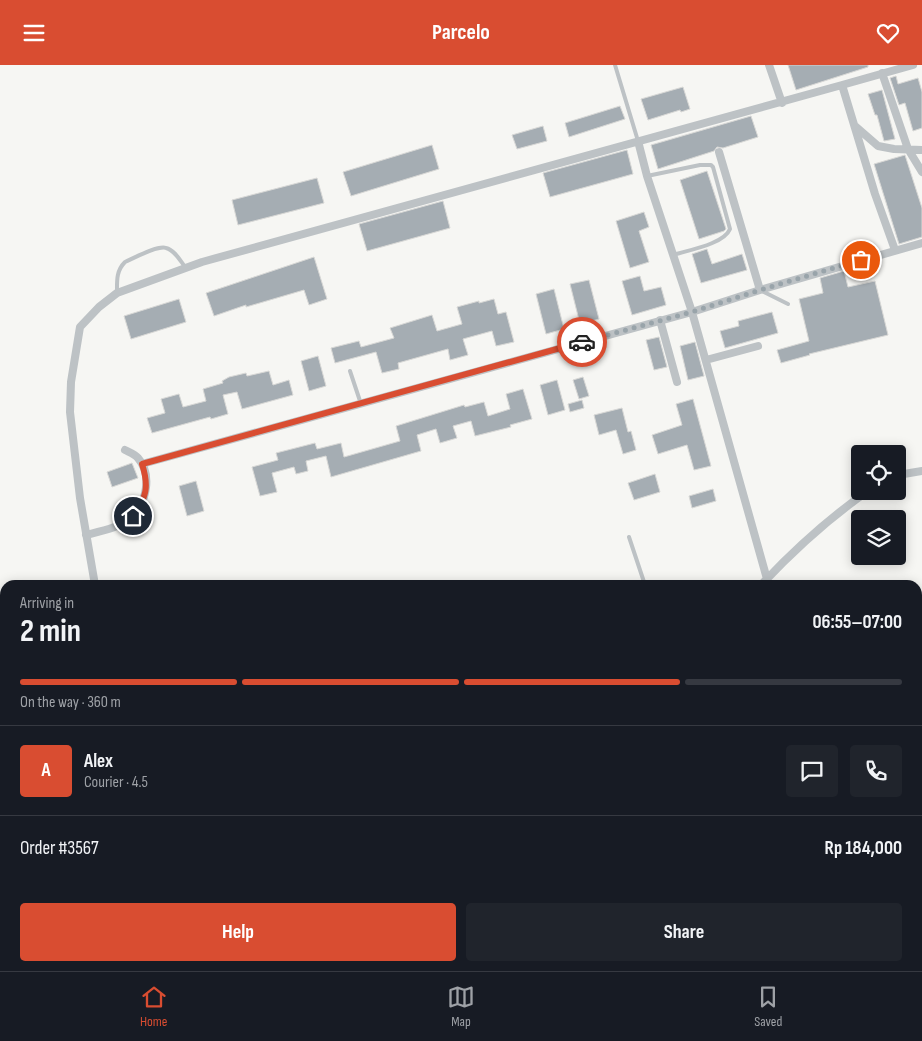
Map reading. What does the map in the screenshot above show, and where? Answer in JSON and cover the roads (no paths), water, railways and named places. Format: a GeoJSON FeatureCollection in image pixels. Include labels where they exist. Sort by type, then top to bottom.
{"type":"FeatureCollection","features":[{"type":"Feature","properties":{"kind":"street"},"geometry":{"type":"LineString","coordinates":[[768,65],[782,103]]}},
{"type":"Feature","properties":{"kind":"street"},"geometry":{"type":"LineString","coordinates":[[94,580],[86,535],[70,412],[72,381],[80,327],[99,307],[118,293],[202,262],[782,103],[913,65]]}},
{"type":"Feature","properties":{"kind":"street"},"geometry":{"type":"LineString","coordinates":[[882,73],[908,149],[922,172]]}},
{"type":"Feature","properties":{"kind":"street"},"geometry":{"type":"LineString","coordinates":[[842,85],[875,195],[894,250]]}},
{"type":"Feature","properties":{"kind":"street"},"geometry":{"type":"LineString","coordinates":[[855,126],[878,145],[922,150]]}},
{"type":"Feature","properties":{"kind":"street"},"geometry":{"type":"LineString","coordinates":[[638,141],[647,176],[692,312],[767,579],[828,522],[856,500]]}},
{"type":"Feature","properties":{"kind":"street"},"geometry":{"type":"LineString","coordinates":[[719,152],[760,290]]}},
{"type":"Feature","properties":{"kind":"street"},"geometry":{"type":"LineString","coordinates":[[142,464],[692,312],[760,290],[922,243]]}},
{"type":"Feature","properties":{"kind":"street"},"geometry":{"type":"LineString","coordinates":[[660,320],[677,382]]}},
{"type":"Feature","properties":{"kind":"street"},"geometry":{"type":"LineString","coordinates":[[706,360],[758,346]]}},
{"type":"Feature","properties":{"kind":"street"},"geometry":{"type":"LineString","coordinates":[[86,535],[125,522],[133,516],[145,496],[147,479],[142,464],[137,456],[125,450]]}},
{"type":"Feature","properties":{"kind":"street"},"geometry":{"type":"LineString","coordinates":[[906,474],[922,471]]}},
{"type":"Feature","properties":{"kind":"lane"},"geometry":{"type":"LineString","coordinates":[[615,65],[638,141]]}},
{"type":"Feature","properties":{"kind":"lane"},"geometry":{"type":"LineString","coordinates":[[647,176],[700,165],[711,165],[713,167],[730,229],[722,239],[673,255]]}},
{"type":"Feature","properties":{"kind":"lane"},"geometry":{"type":"LineString","coordinates":[[118,293],[118,275],[121,266],[125,262],[159,247],[165,247],[170,250],[186,268]]}},
{"type":"Feature","properties":{"kind":"lane"},"geometry":{"type":"LineString","coordinates":[[760,290],[788,304]]}},
{"type":"Feature","properties":{"kind":"lane"},"geometry":{"type":"LineString","coordinates":[[350,371],[361,404]]}},
{"type":"Feature","properties":{"kind":"lane"},"geometry":{"type":"LineString","coordinates":[[629,537],[643,580]]}}]}
